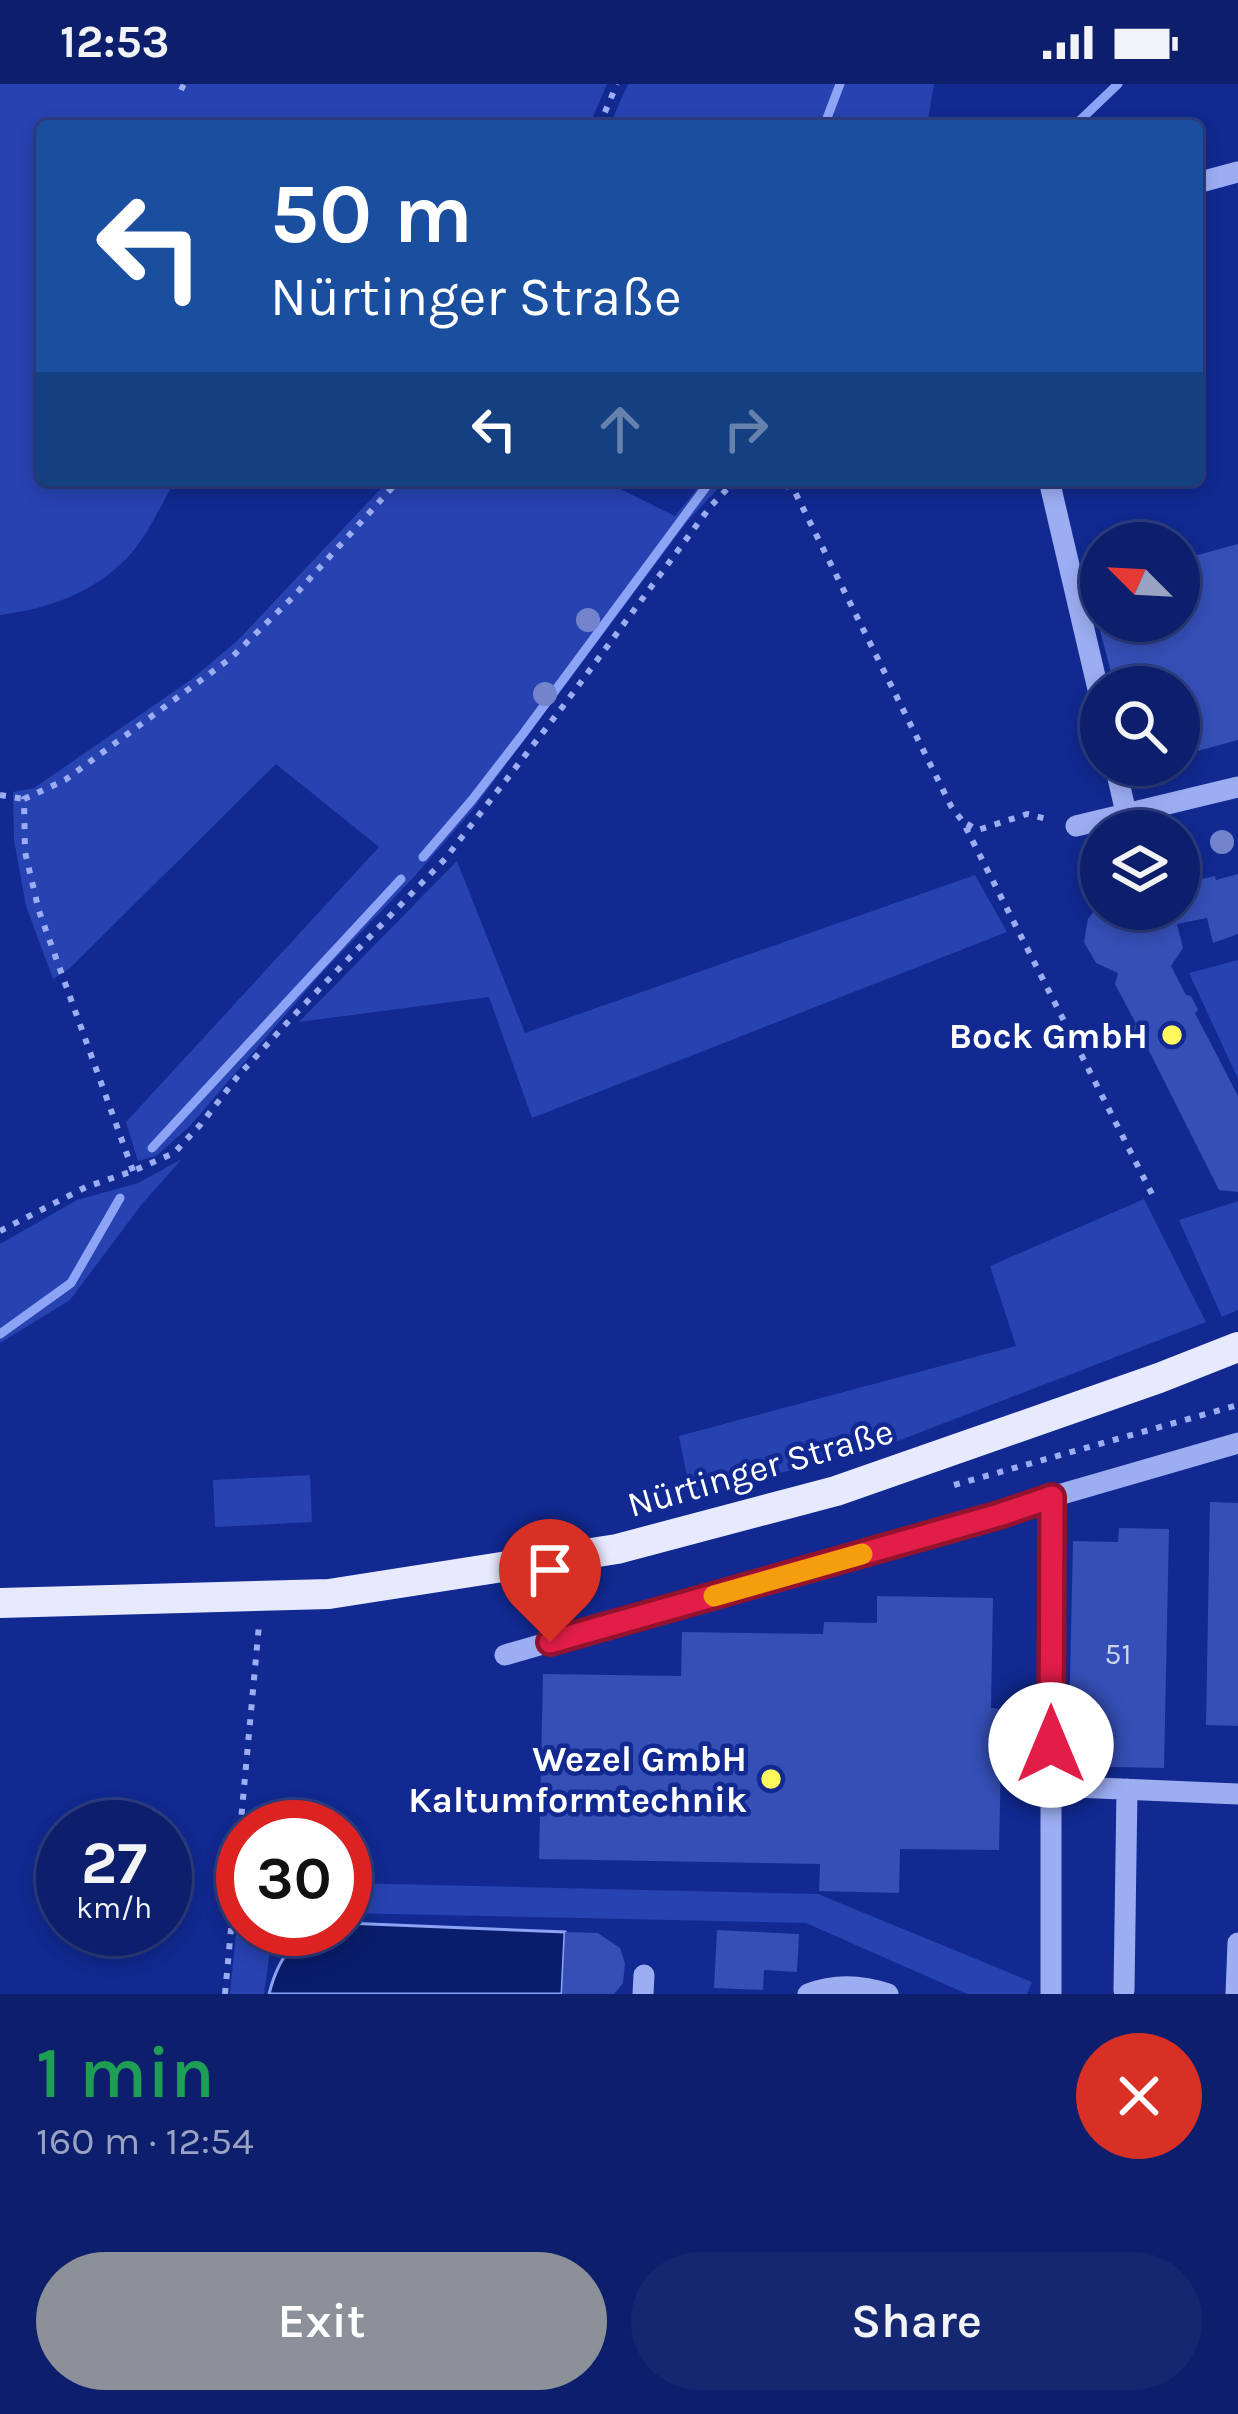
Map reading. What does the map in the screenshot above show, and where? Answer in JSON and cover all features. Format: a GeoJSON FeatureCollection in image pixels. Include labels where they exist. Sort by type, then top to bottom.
{"type":"FeatureCollection","features":[{"type":"Feature","properties":{"kind":"main road","name":"Nürtinger Straße"},"geometry":{"type":"LineString","coordinates":[[0,1603],[329,1594],[616,1549],[836,1491],[1238,1347]]}},
{"type":"Feature","properties":{"kind":"street"},"geometry":{"type":"LineString","coordinates":[[1203,181],[1238,172]]}},
{"type":"Feature","properties":{"kind":"street"},"geometry":{"type":"LineString","coordinates":[[1050,486],[1093,666]]}},
{"type":"Feature","properties":{"kind":"street"},"geometry":{"type":"LineString","coordinates":[[1139,810],[1238,787]]}},
{"type":"Feature","properties":{"kind":"street"},"geometry":{"type":"LineString","coordinates":[[1076,826],[1080,825]]}},
{"type":"Feature","properties":{"kind":"street"},"geometry":{"type":"LineString","coordinates":[[506,1655],[1238,1443]]}},
{"type":"Feature","properties":{"kind":"street"},"geometry":{"type":"LineString","coordinates":[[1051,1994],[1052,1497]]}},
{"type":"Feature","properties":{"kind":"street"},"geometry":{"type":"LineString","coordinates":[[1051,1786],[1238,1794]]}},
{"type":"Feature","properties":{"kind":"street"},"geometry":{"type":"LineString","coordinates":[[1124,1990],[1127,1789]]}},
{"type":"Feature","properties":{"kind":"street"},"geometry":{"type":"LineString","coordinates":[[1236,1994],[1238,1943]]}},
{"type":"Feature","properties":{"kind":"street"},"geometry":{"type":"LineString","coordinates":[[808,1994],[863,1985],[888,1994]]}},
{"type":"Feature","properties":{"kind":"path"},"geometry":{"type":"LineString","coordinates":[[602,120],[617,84]]}},
{"type":"Feature","properties":{"kind":"path"},"geometry":{"type":"LineString","coordinates":[[0,795],[24,799],[64,780],[231,658],[394,486]]}},
{"type":"Feature","properties":{"kind":"path"},"geometry":{"type":"LineString","coordinates":[[0,1231],[86,1186],[174,1153],[253,1060],[445,860],[710,507],[733,486]]}},
{"type":"Feature","properties":{"kind":"path"},"geometry":{"type":"LineString","coordinates":[[792,486],[1154,1198]]}},
{"type":"Feature","properties":{"kind":"path"},"geometry":{"type":"LineString","coordinates":[[24,799],[25,852],[39,911],[133,1171]]}},
{"type":"Feature","properties":{"kind":"path"},"geometry":{"type":"LineString","coordinates":[[964,822],[978,830],[1027,814],[1076,826]]}},
{"type":"Feature","properties":{"kind":"path"},"geometry":{"type":"LineString","coordinates":[[225,1994],[259,1622]]}},
{"type":"Feature","properties":{"kind":"shaded area"},"geometry":{"type":"Polygon","coordinates":[[[0,84],[607,84],[592,120],[36,120],[36,486],[172,486],[140,542],[98,582],[68,598],[0,615],[0,84]]]}},
{"type":"Feature","properties":{"kind":"shaded area"},"geometry":{"type":"Polygon","coordinates":[[[628,84],[934,84],[928,120],[612,120],[628,84]]]}},
{"type":"Feature","properties":{"kind":"shaded area"},"geometry":{"type":"Polygon","coordinates":[[[383,486],[614,486],[675,516],[699,486],[720,486],[686,523],[470,813],[317,978],[190,1126],[156,1156],[138,1161],[126,1122],[379,847],[276,764],[69,969],[53,979],[26,906],[14,840],[13,792],[34,788],[192,679],[238,640],[383,486]]]}},
{"type":"Feature","properties":{"kind":"shaded area"},"geometry":{"type":"Polygon","coordinates":[[[457,861],[525,1033],[975,875],[1007,932],[532,1118],[489,997],[299,1022],[457,861]]]}},
{"type":"Feature","properties":{"kind":"shaded area"},"geometry":{"type":"Polygon","coordinates":[[[1238,960],[1238,1079],[1189,973],[1238,960]]]}},
{"type":"Feature","properties":{"kind":"shaded area"},"geometry":{"type":"Polygon","coordinates":[[[182,1159],[70,1300],[0,1343],[0,1244],[77,1200],[138,1183],[182,1159]]]}},
{"type":"Feature","properties":{"kind":"shaded area"},"geometry":{"type":"Polygon","coordinates":[[[1144,1199],[1206,1322],[885,1446],[691,1496],[679,1436],[1016,1346],[990,1266],[1144,1199]]]}},
{"type":"Feature","properties":{"kind":"shaded area"},"geometry":{"type":"Polygon","coordinates":[[[1238,1201],[1238,1310],[1222,1317],[1179,1220],[1238,1201]]]}},
{"type":"Feature","properties":{"kind":"shaded area"},"geometry":{"type":"Polygon","coordinates":[[[310,1475],[312,1522],[215,1527],[213,1480],[310,1475]]]}},
{"type":"Feature","properties":{"kind":"shaded area"},"geometry":{"type":"Polygon","coordinates":[[[372,1884],[818,1894],[1032,1982],[1027,1994],[967,1994],[806,1923],[372,1914],[372,1884]]]}},
{"type":"Feature","properties":{"kind":"shaded area"},"geometry":{"type":"Polygon","coordinates":[[[372,1924],[565,1932],[562,1994],[269,1994],[285,1956],[372,1956],[372,1924]]]}},
{"type":"Feature","properties":{"kind":"shaded area"},"geometry":{"type":"Polygon","coordinates":[[[234,1956],[269,1956],[264,1994],[230,1994],[234,1956]]]}},
{"type":"Feature","properties":{"kind":"building"},"geometry":{"type":"Polygon","coordinates":[[[1238,544],[1238,740],[1200,750],[1200,666],[1109,666],[1103,642],[1200,642],[1200,554],[1238,544]]]}},
{"type":"Feature","properties":{"kind":"building","name":"Bock GmbH"},"geometry":{"type":"Polygon","coordinates":[[[1238,874],[1238,934],[1213,943],[1207,918],[1200,919],[1200,879],[1215,876],[1216,880],[1238,874]]]}},
{"type":"Feature","properties":{"kind":"building","name":"Bock GmbH"},"geometry":{"type":"Polygon","coordinates":[[[1086,930],[1178,930],[1183,948],[1171,966],[1186,995],[1191,996],[1198,1010],[1195,1013],[1238,1096],[1238,1192],[1219,1190],[1144,1041],[1140,1043],[1133,1029],[1136,1024],[1115,984],[1118,973],[1096,963],[1084,942],[1086,930]]]}},
{"type":"Feature","properties":{"kind":"building"},"geometry":{"type":"Polygon","coordinates":[[[1210,1502],[1238,1503],[1238,1726],[1206,1725],[1210,1502]]]}},
{"type":"Feature","properties":{"kind":"building"},"geometry":{"type":"Polygon","coordinates":[[[1119,1528],[1169,1529],[1164,1768],[1068,1766],[1073,1541],[1118,1542],[1119,1528]]]}},
{"type":"Feature","properties":{"kind":"building","name":"Wezel GmbH Kaltumformtechnik"},"geometry":{"type":"Polygon","coordinates":[[[877,1596],[993,1598],[991,1708],[1002,1709],[999,1850],[900,1849],[899,1893],[819,1891],[820,1864],[539,1859],[543,1674],[681,1676],[682,1632],[823,1634],[824,1622],[877,1623],[877,1596]]]}},
{"type":"Feature","properties":{"kind":"building"},"geometry":{"type":"Polygon","coordinates":[[[717,1930],[799,1934],[797,1972],[764,1970],[763,1990],[714,1988],[717,1930]]]}},
{"type":"Feature","properties":{"kind":"building"},"geometry":{"type":"Polygon","coordinates":[[[565,1932],[598,1933],[620,1948],[625,1963],[623,1983],[614,1994],[562,1994],[565,1932]]]}},
{"type":"Feature","properties":{"kind":"waterway"},"geometry":{"type":"LineString","coordinates":[[826,120],[840,84]]}},
{"type":"Feature","properties":{"kind":"waterway"},"geometry":{"type":"LineString","coordinates":[[1080,120],[1118,84]]}},
{"type":"Feature","properties":{"kind":"waterway"},"geometry":{"type":"LineString","coordinates":[[423,857],[523,734],[707,486]]}},
{"type":"Feature","properties":{"kind":"waterway"},"geometry":{"type":"LineString","coordinates":[[152,1148],[401,879]]}},
{"type":"Feature","properties":{"kind":"waterway"},"geometry":{"type":"LineString","coordinates":[[0,1334],[71,1283],[120,1198]]}},
{"type":"Feature","properties":{"kind":"slow traffic"},"geometry":{"type":"LineString","coordinates":[[714,1596],[862,1554]]}},
{"type":"Feature","properties":{"kind":"place","name":"Bock GmbH"},"geometry":{"type":"Point","coordinates":[1172,1035]}},
{"type":"Feature","properties":{"kind":"place","name":"Wezel GmbH Kaltumformtechnik"},"geometry":{"type":"Point","coordinates":[771,1779]}},
{"type":"Feature","properties":{"kind":"route"},"geometry":{"type":"LineString","coordinates":[[550,1642],[1052,1497],[1051,1745]]}}]}
